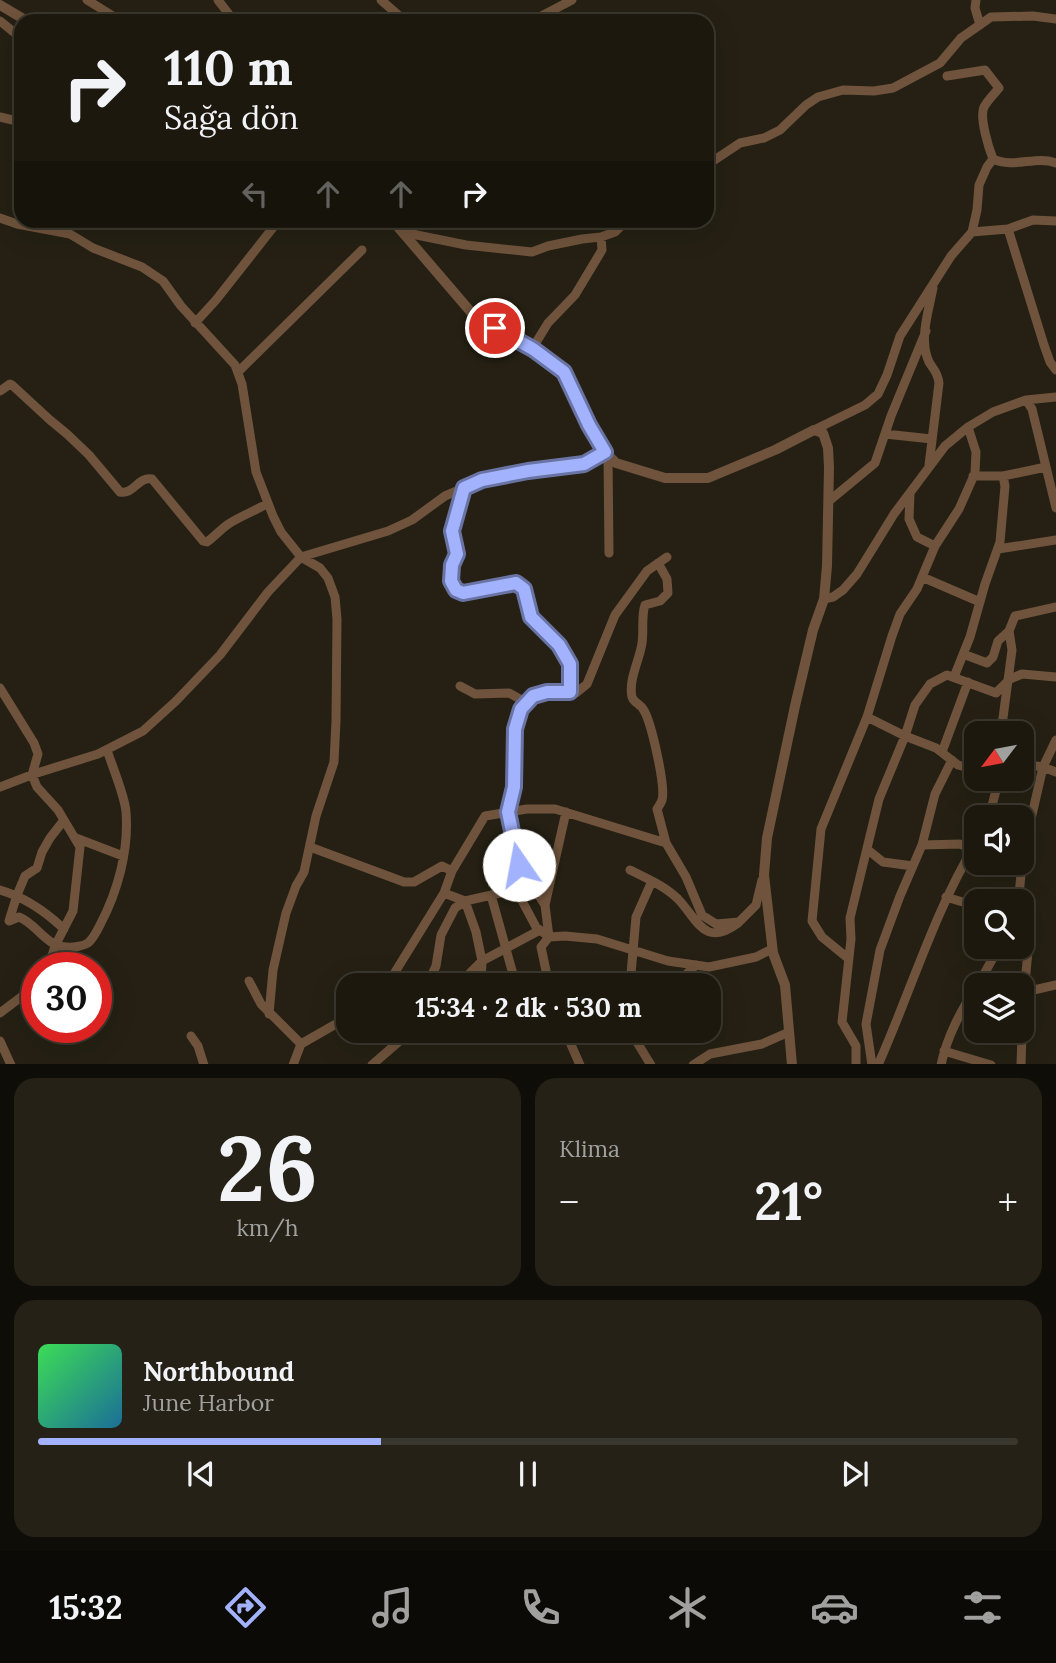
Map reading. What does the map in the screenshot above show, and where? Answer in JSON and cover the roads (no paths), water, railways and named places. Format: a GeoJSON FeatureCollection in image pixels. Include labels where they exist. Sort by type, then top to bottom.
{"type":"FeatureCollection","features":[{"type":"Feature","properties":{"kind":"street"},"geometry":{"type":"LineString","coordinates":[[87,0],[110,14]]}},
{"type":"Feature","properties":{"kind":"street"},"geometry":{"type":"LineString","coordinates":[[218,0],[229,14]]}},
{"type":"Feature","properties":{"kind":"street"},"geometry":{"type":"LineString","coordinates":[[381,0],[397,14]]}},
{"type":"Feature","properties":{"kind":"street"},"geometry":{"type":"LineString","coordinates":[[545,14],[572,0]]}},
{"type":"Feature","properties":{"kind":"street"},"geometry":{"type":"LineString","coordinates":[[976,0],[975,8],[980,25]]}},
{"type":"Feature","properties":{"kind":"street"},"geometry":{"type":"LineString","coordinates":[[0,5],[15,14]]}},
{"type":"Feature","properties":{"kind":"street"},"geometry":{"type":"LineString","coordinates":[[714,161],[740,144],[780,131],[818,97],[843,90],[874,91],[893,88],[940,63],[961,38],[991,17],[1033,16],[1056,19]]}},
{"type":"Feature","properties":{"kind":"street"},"geometry":{"type":"LineString","coordinates":[[0,21],[14,32]]}},
{"type":"Feature","properties":{"kind":"street"},"geometry":{"type":"LineString","coordinates":[[947,76],[985,70],[999,88],[982,115],[993,159],[1011,164],[1048,160],[1056,163]]}},
{"type":"Feature","properties":{"kind":"street"},"geometry":{"type":"LineString","coordinates":[[399,228],[476,318],[533,349],[564,372],[589,425],[606,454],[616,463],[665,478],[708,478],[775,450],[865,405],[878,394],[900,336],[951,256],[972,232],[979,185],[993,159]]}},
{"type":"Feature","properties":{"kind":"street"},"geometry":{"type":"LineString","coordinates":[[972,232],[1008,229],[1033,220],[1056,221]]}},
{"type":"Feature","properties":{"kind":"street"},"geometry":{"type":"LineString","coordinates":[[38,228],[70,234],[93,248],[142,267],[163,281],[195,323],[235,365],[242,384],[256,472],[268,503],[281,532],[301,556],[320,568],[335,597],[337,619],[334,762],[316,816],[304,873],[286,913],[273,970],[270,1014]]}},
{"type":"Feature","properties":{"kind":"street"},"geometry":{"type":"LineString","coordinates":[[195,323],[273,228]]}},
{"type":"Feature","properties":{"kind":"street"},"geometry":{"type":"LineString","coordinates":[[402,232],[466,245],[532,252],[548,246],[601,237],[619,228]]}},
{"type":"Feature","properties":{"kind":"street"},"geometry":{"type":"LineString","coordinates":[[1008,229],[1033,313],[1054,364]]}},
{"type":"Feature","properties":{"kind":"street"},"geometry":{"type":"LineString","coordinates":[[533,349],[548,323],[575,295],[602,250],[601,237]]}},
{"type":"Feature","properties":{"kind":"street"},"geometry":{"type":"LineString","coordinates":[[238,372],[362,250]]}},
{"type":"Feature","properties":{"kind":"street"},"geometry":{"type":"LineString","coordinates":[[928,469],[939,383],[937,373],[927,360],[925,344],[934,283]]}},
{"type":"Feature","properties":{"kind":"street"},"geometry":{"type":"LineString","coordinates":[[829,501],[875,463],[926,331]]}},
{"type":"Feature","properties":{"kind":"street"},"geometry":{"type":"LineString","coordinates":[[0,391],[4,386],[12,385],[67,433],[120,492],[125,494],[141,480],[152,479],[203,541],[207,542],[228,524],[268,503]]}},
{"type":"Feature","properties":{"kind":"street"},"geometry":{"type":"LineString","coordinates":[[824,599],[843,590],[857,574],[876,541],[945,446],[968,427],[993,412],[1027,400],[1056,397]]}},
{"type":"Feature","properties":{"kind":"street"},"geometry":{"type":"LineString","coordinates":[[1027,400],[1032,409],[1056,508]]}},
{"type":"Feature","properties":{"kind":"street"},"geometry":{"type":"LineString","coordinates":[[849,959],[822,937],[812,921],[821,829],[867,717],[900,614],[917,589],[935,546],[959,509],[975,473],[976,452],[968,427]]}},
{"type":"Feature","properties":{"kind":"street"},"geometry":{"type":"LineString","coordinates":[[630,870],[678,899],[697,924],[713,933],[726,932],[757,905],[764,875],[767,838],[795,706],[813,630],[824,599],[829,501],[828,449],[823,433],[814,430]]}},
{"type":"Feature","properties":{"kind":"street"},"geometry":{"type":"LineString","coordinates":[[885,434],[932,439]]}},
{"type":"Feature","properties":{"kind":"street"},"geometry":{"type":"LineString","coordinates":[[0,788],[99,754],[143,731],[220,655],[268,592],[301,556],[388,531],[412,520],[445,496],[482,480],[584,464],[606,454]]}},
{"type":"Feature","properties":{"kind":"street"},"geometry":{"type":"LineString","coordinates":[[606,454],[609,552]]}},
{"type":"Feature","properties":{"kind":"street"},"geometry":{"type":"LineString","coordinates":[[973,477],[1003,476],[1046,467]]}},
{"type":"Feature","properties":{"kind":"street"},"geometry":{"type":"LineString","coordinates":[[954,677],[970,637],[998,549],[1005,486],[1003,476]]}},
{"type":"Feature","properties":{"kind":"street"},"geometry":{"type":"LineString","coordinates":[[464,488],[452,531],[457,554],[452,565],[451,581],[456,590],[463,593],[516,583],[524,589],[531,617],[559,645],[570,664],[570,692]]}},
{"type":"Feature","properties":{"kind":"street"},"geometry":{"type":"LineString","coordinates":[[910,494],[909,519],[917,537],[935,546]]}},
{"type":"Feature","properties":{"kind":"street"},"geometry":{"type":"LineString","coordinates":[[998,549],[1056,540]]}},
{"type":"Feature","properties":{"kind":"street"},"geometry":{"type":"LineString","coordinates":[[545,905],[519,865],[508,812],[514,787],[515,729],[521,709],[533,696],[547,692],[576,692],[587,684],[615,615],[647,571],[667,556]]}},
{"type":"Feature","properties":{"kind":"street"},"geometry":{"type":"LineString","coordinates":[[658,563],[667,579],[668,593],[660,601],[645,605],[642,645],[633,674],[632,697],[643,708],[653,732],[663,790],[657,809],[666,843],[686,877],[702,915],[716,924],[739,922]]}},
{"type":"Feature","properties":{"kind":"street"},"geometry":{"type":"LineString","coordinates":[[922,577],[980,602]]}},
{"type":"Feature","properties":{"kind":"street"},"geometry":{"type":"LineString","coordinates":[[963,654],[987,663],[993,657],[998,641],[1009,631],[1015,616],[1056,607]]}},
{"type":"Feature","properties":{"kind":"street"},"geometry":{"type":"LineString","coordinates":[[1002,721],[1012,650],[1009,631]]}},
{"type":"Feature","properties":{"kind":"street"},"geometry":{"type":"LineString","coordinates":[[856,1064],[856,1046],[842,1022],[849,959],[850,918],[879,799],[915,705],[930,684],[947,675],[996,693],[1008,681],[1021,674],[1056,677]]}},
{"type":"Feature","properties":{"kind":"street"},"geometry":{"type":"LineString","coordinates":[[942,752],[968,682]]}},
{"type":"Feature","properties":{"kind":"street"},"geometry":{"type":"LineString","coordinates":[[460,686],[475,694],[509,693],[527,703]]}},
{"type":"Feature","properties":{"kind":"street"},"geometry":{"type":"LineString","coordinates":[[0,688],[34,743],[38,754],[32,775],[37,786],[64,820],[80,846],[73,911],[53,952]]}},
{"type":"Feature","properties":{"kind":"street"},"geometry":{"type":"LineString","coordinates":[[867,717],[936,748],[964,767]]}},
{"type":"Feature","properties":{"kind":"street"},"geometry":{"type":"LineString","coordinates":[[1020,889],[1023,853],[1043,767],[1056,740]]}},
{"type":"Feature","properties":{"kind":"street"},"geometry":{"type":"LineString","coordinates":[[64,820],[42,852],[37,868],[24,876],[9,921],[19,917],[28,920],[55,946],[69,948],[87,943],[93,937],[109,908],[121,870],[126,810],[107,750]]}},
{"type":"Feature","properties":{"kind":"street"},"geometry":{"type":"LineString","coordinates":[[872,1064],[866,1024],[880,950],[922,845],[935,794],[952,760]]}},
{"type":"Feature","properties":{"kind":"street"},"geometry":{"type":"LineString","coordinates":[[1034,766],[1056,772]]}},
{"type":"Feature","properties":{"kind":"street"},"geometry":{"type":"LineString","coordinates":[[394,973],[444,893],[452,871],[485,816],[527,809],[555,809],[666,843]]}},
{"type":"Feature","properties":{"kind":"street"},"geometry":{"type":"LineString","coordinates":[[546,973],[541,947],[549,937],[545,905],[566,812]]}},
{"type":"Feature","properties":{"kind":"street"},"geometry":{"type":"LineString","coordinates":[[76,838],[123,856]]}},
{"type":"Feature","properties":{"kind":"street"},"geometry":{"type":"LineString","coordinates":[[922,845],[964,845]]}},
{"type":"Feature","properties":{"kind":"street"},"geometry":{"type":"LineString","coordinates":[[310,847],[404,882],[414,882],[442,866],[452,871]]}},
{"type":"Feature","properties":{"kind":"street"},"geometry":{"type":"LineString","coordinates":[[868,850],[883,862],[913,866]]}},
{"type":"Feature","properties":{"kind":"street"},"geometry":{"type":"LineString","coordinates":[[878,1064],[946,897],[964,865]]}},
{"type":"Feature","properties":{"kind":"street"},"geometry":{"type":"LineString","coordinates":[[764,875],[772,949],[785,985],[792,1064]]}},
{"type":"Feature","properties":{"kind":"street"},"geometry":{"type":"LineString","coordinates":[[631,973],[636,918],[652,881]]}},
{"type":"Feature","properties":{"kind":"street"},"geometry":{"type":"LineString","coordinates":[[0,890],[17,895],[52,917],[64,929]]}},
{"type":"Feature","properties":{"kind":"street"},"geometry":{"type":"LineString","coordinates":[[433,973],[441,935],[455,908],[466,901],[505,892],[520,897],[536,927],[549,937],[597,939],[668,961],[709,967],[756,957],[772,949]]}},
{"type":"Feature","properties":{"kind":"street"},"geometry":{"type":"LineString","coordinates":[[444,893],[466,901]]}},
{"type":"Feature","properties":{"kind":"street"},"geometry":{"type":"LineString","coordinates":[[491,895],[512,973]]}},
{"type":"Feature","properties":{"kind":"street"},"geometry":{"type":"LineString","coordinates":[[946,897],[964,902]]}},
{"type":"Feature","properties":{"kind":"street"},"geometry":{"type":"LineString","coordinates":[[466,901],[476,932],[482,973]]}},
{"type":"Feature","properties":{"kind":"street"},"geometry":{"type":"LineString","coordinates":[[470,973],[482,961],[540,930]]}},
{"type":"Feature","properties":{"kind":"street"},"geometry":{"type":"LineString","coordinates":[[688,973],[696,965]]}},
{"type":"Feature","properties":{"kind":"street"},"geometry":{"type":"LineString","coordinates":[[249,981],[261,1004],[301,1044]]}},
{"type":"Feature","properties":{"kind":"street"},"geometry":{"type":"LineString","coordinates":[[1034,990],[1056,985]]}},
{"type":"Feature","properties":{"kind":"street"},"geometry":{"type":"LineString","coordinates":[[2,1008],[21,996]]}},
{"type":"Feature","properties":{"kind":"street"},"geometry":{"type":"LineString","coordinates":[[941,1064],[944,1051],[964,1007]]}},
{"type":"Feature","properties":{"kind":"street"},"geometry":{"type":"LineString","coordinates":[[293,1064],[301,1044],[336,1024]]}},
{"type":"Feature","properties":{"kind":"street"},"geometry":{"type":"LineString","coordinates":[[695,1064],[710,1054],[762,1044],[789,1032]]}},
{"type":"Feature","properties":{"kind":"street"},"geometry":{"type":"LineString","coordinates":[[191,1036],[198,1046],[204,1064]]}},
{"type":"Feature","properties":{"kind":"street"},"geometry":{"type":"LineString","coordinates":[[0,1041],[11,1064]]}},
{"type":"Feature","properties":{"kind":"street"},"geometry":{"type":"LineString","coordinates":[[373,1064],[397,1043]]}},
{"type":"Feature","properties":{"kind":"street"},"geometry":{"type":"LineString","coordinates":[[570,1043],[580,1064]]}},
{"type":"Feature","properties":{"kind":"street"},"geometry":{"type":"LineString","coordinates":[[637,1043],[650,1064]]}},
{"type":"Feature","properties":{"kind":"street"},"geometry":{"type":"LineString","coordinates":[[1021,1064],[1022,1043]]}},
{"type":"Feature","properties":{"kind":"street"},"geometry":{"type":"LineString","coordinates":[[944,1051],[988,1064]]}}]}
